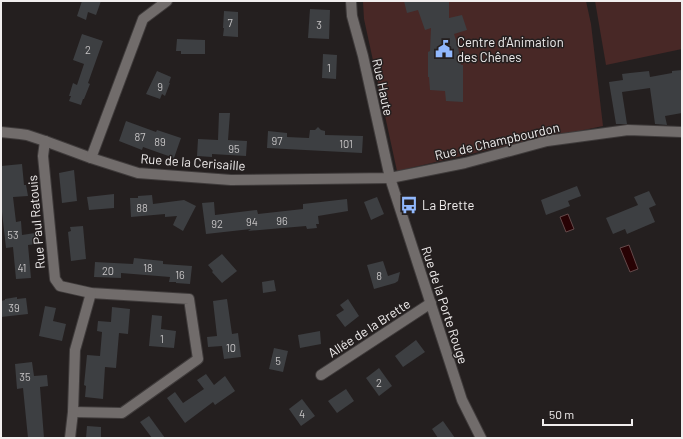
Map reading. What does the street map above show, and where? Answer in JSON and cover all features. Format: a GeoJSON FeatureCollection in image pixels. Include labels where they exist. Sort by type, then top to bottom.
{"type":"FeatureCollection","features":[{"type":"Feature","properties":{"kind":"street"},"geometry":{"type":"LineString","coordinates":[[91,158],[144,19],[167,1]]}},
{"type":"Feature","properties":{"kind":"street","name":"Rue Haute"},"geometry":{"type":"LineString","coordinates":[[351,1],[352,16],[363,56],[390,178]]}},
{"type":"Feature","properties":{"kind":"street","name":"Rue de Champbourdon"},"geometry":{"type":"LineString","coordinates":[[390,178],[465,163],[547,141],[628,130],[682,132]]}},
{"type":"Feature","properties":{"kind":"street","name":"Rue de la Cerisaille"},"geometry":{"type":"LineString","coordinates":[[1,132],[20,134],[45,141],[138,173],[231,180],[390,178]]}},
{"type":"Feature","properties":{"kind":"street","name":"Rue Paul Ratouis"},"geometry":{"type":"LineString","coordinates":[[45,141],[43,156],[55,279],[60,286],[91,293],[189,299],[198,359],[122,413],[73,412]]}},
{"type":"Feature","properties":{"kind":"street","name":"Rue de la Porte Rouge"},"geometry":{"type":"LineString","coordinates":[[390,178],[462,400],[481,438]]}},
{"type":"Feature","properties":{"kind":"street"},"geometry":{"type":"LineString","coordinates":[[70,438],[73,412],[75,350],[91,293]]}},
{"type":"Feature","properties":{"kind":"street","name":"Allée de la Brette"},"geometry":{"type":"LineString","coordinates":[[321,375],[431,303]]}},
{"type":"Feature","properties":{"kind":"shaded area"},"geometry":{"type":"Polygon","coordinates":[[[363,1],[586,1],[591,24],[603,126],[492,149],[397,171],[364,19],[363,1]]]}},
{"type":"Feature","properties":{"kind":"shaded area"},"geometry":{"type":"Polygon","coordinates":[[[595,1],[682,1],[682,49],[606,65],[595,1]]]}},
{"type":"Feature","properties":{"kind":"shaded area"},"geometry":{"type":"Polygon","coordinates":[[[568,214],[574,229],[566,232],[560,217],[568,214]]]}},
{"type":"Feature","properties":{"kind":"shaded area"},"geometry":{"type":"Polygon","coordinates":[[[629,245],[638,269],[630,272],[620,248],[629,245]]]}},
{"type":"Feature","properties":{"kind":"building"},"geometry":{"type":"Polygon","coordinates":[[[82,1],[101,1],[96,15],[88,12],[86,20],[77,16],[82,1]]]}},
{"type":"Feature","properties":{"kind":"building","name":"Centre d’Animation des Chênes"},"geometry":{"type":"Polygon","coordinates":[[[404,1],[449,1],[449,18],[462,15],[467,30],[454,34],[458,46],[461,65],[463,65],[463,102],[446,101],[445,91],[430,90],[428,77],[428,52],[430,51],[431,28],[425,30],[418,10],[407,13],[404,1]]]}},
{"type":"Feature","properties":{"kind":"building"},"geometry":{"type":"Polygon","coordinates":[[[310,9],[330,10],[329,39],[308,38],[310,9]]]}},
{"type":"Feature","properties":{"kind":"building"},"geometry":{"type":"Polygon","coordinates":[[[224,11],[238,12],[238,37],[223,36],[224,11]]]}},
{"type":"Feature","properties":{"kind":"building"},"geometry":{"type":"Polygon","coordinates":[[[82,34],[103,41],[88,83],[90,84],[81,105],[69,101],[71,96],[69,96],[73,83],[77,85],[84,64],[73,60],[82,34]]]}},
{"type":"Feature","properties":{"kind":"building"},"geometry":{"type":"Polygon","coordinates":[[[177,39],[205,40],[205,54],[181,54],[181,51],[176,51],[177,39]]]}},
{"type":"Feature","properties":{"kind":"building"},"geometry":{"type":"Polygon","coordinates":[[[323,54],[337,55],[336,79],[322,78],[323,54]]]}},
{"type":"Feature","properties":{"kind":"building"},"geometry":{"type":"Polygon","coordinates":[[[682,70],[682,113],[665,116],[667,125],[655,124],[650,88],[622,92],[627,124],[616,124],[609,82],[623,80],[622,74],[649,71],[650,77],[682,70]]]}},
{"type":"Feature","properties":{"kind":"building"},"geometry":{"type":"Polygon","coordinates":[[[157,71],[171,77],[165,96],[162,94],[160,99],[146,94],[157,71]]]}},
{"type":"Feature","properties":{"kind":"building"},"geometry":{"type":"Polygon","coordinates":[[[219,113],[230,113],[228,140],[247,141],[246,156],[212,154],[212,157],[197,156],[198,139],[218,140],[219,113]]]}},
{"type":"Feature","properties":{"kind":"building"},"geometry":{"type":"Polygon","coordinates":[[[126,121],[156,132],[157,130],[181,138],[174,158],[143,147],[142,150],[119,141],[126,121]]]}},
{"type":"Feature","properties":{"kind":"building"},"geometry":{"type":"Polygon","coordinates":[[[318,127],[325,131],[325,135],[363,136],[362,153],[267,148],[268,131],[287,133],[287,137],[309,138],[310,130],[315,130],[318,127]]]}},
{"type":"Feature","properties":{"kind":"building"},"geometry":{"type":"Polygon","coordinates":[[[22,164],[24,185],[26,185],[28,196],[13,197],[16,222],[21,221],[22,235],[35,233],[36,244],[28,245],[31,278],[16,279],[13,247],[6,248],[1,212],[1,166],[22,164]]]}},
{"type":"Feature","properties":{"kind":"building"},"geometry":{"type":"Polygon","coordinates":[[[74,170],[77,201],[62,203],[59,173],[74,170]]]}},
{"type":"Feature","properties":{"kind":"building"},"geometry":{"type":"Polygon","coordinates":[[[577,186],[581,196],[568,201],[570,206],[546,215],[541,200],[577,186]]]}},
{"type":"Feature","properties":{"kind":"building"},"geometry":{"type":"Polygon","coordinates":[[[649,191],[656,205],[649,208],[655,222],[627,234],[625,229],[613,234],[606,218],[638,205],[634,197],[649,191]]]}},
{"type":"Feature","properties":{"kind":"building"},"geometry":{"type":"Polygon","coordinates":[[[114,194],[114,208],[89,210],[87,197],[114,194]]]}},
{"type":"Feature","properties":{"kind":"building"},"geometry":{"type":"Polygon","coordinates":[[[152,195],[153,204],[184,200],[196,206],[183,231],[173,225],[177,216],[165,217],[165,214],[131,217],[130,198],[152,195]]]}},
{"type":"Feature","properties":{"kind":"building"},"geometry":{"type":"Polygon","coordinates":[[[377,197],[384,214],[371,220],[364,202],[377,197]]]}},
{"type":"Feature","properties":{"kind":"building"},"geometry":{"type":"Polygon","coordinates":[[[347,199],[348,211],[318,216],[319,224],[316,224],[317,228],[307,229],[306,226],[248,231],[251,229],[206,234],[202,203],[214,202],[215,215],[257,210],[258,214],[303,209],[303,204],[347,199]]]}},
{"type":"Feature","properties":{"kind":"building"},"geometry":{"type":"Polygon","coordinates":[[[83,226],[86,259],[71,261],[68,232],[71,231],[70,227],[83,226]]]}},
{"type":"Feature","properties":{"kind":"building"},"geometry":{"type":"Polygon","coordinates":[[[222,254],[237,271],[222,283],[208,265],[222,254]]]}},
{"type":"Feature","properties":{"kind":"building"},"geometry":{"type":"Polygon","coordinates":[[[134,258],[163,261],[163,264],[192,266],[190,284],[169,282],[170,277],[121,273],[121,278],[94,277],[95,262],[133,264],[134,258]]]}},
{"type":"Feature","properties":{"kind":"building"},"geometry":{"type":"Polygon","coordinates":[[[383,261],[388,276],[400,272],[398,281],[374,289],[367,265],[383,261]]]}},
{"type":"Feature","properties":{"kind":"building"},"geometry":{"type":"Polygon","coordinates":[[[274,280],[276,291],[263,293],[262,282],[274,280]]]}},
{"type":"Feature","properties":{"kind":"building"},"geometry":{"type":"Polygon","coordinates":[[[17,297],[17,299],[26,298],[28,314],[1,317],[1,301],[17,297]]]}},
{"type":"Feature","properties":{"kind":"building"},"geometry":{"type":"Polygon","coordinates":[[[227,299],[232,334],[238,333],[241,357],[224,359],[222,346],[208,347],[207,337],[217,336],[213,301],[227,299]]]}},
{"type":"Feature","properties":{"kind":"building"},"geometry":{"type":"Polygon","coordinates":[[[348,299],[359,316],[345,327],[336,315],[344,310],[340,305],[348,299]]]}},
{"type":"Feature","properties":{"kind":"building"},"geometry":{"type":"Polygon","coordinates":[[[45,306],[56,308],[53,321],[66,324],[62,341],[39,336],[45,306]]]}},
{"type":"Feature","properties":{"kind":"building"},"geometry":{"type":"Polygon","coordinates":[[[112,307],[130,309],[128,334],[119,333],[116,368],[105,367],[103,399],[85,397],[86,386],[84,385],[87,355],[100,356],[102,332],[97,331],[98,321],[111,322],[112,307]]]}},
{"type":"Feature","properties":{"kind":"building"},"geometry":{"type":"Polygon","coordinates":[[[152,315],[162,316],[161,329],[176,331],[174,348],[149,346],[152,315]]]}},
{"type":"Feature","properties":{"kind":"building"},"geometry":{"type":"Polygon","coordinates":[[[320,331],[321,344],[300,348],[298,335],[320,331]]]}},
{"type":"Feature","properties":{"kind":"building"},"geometry":{"type":"Polygon","coordinates":[[[416,340],[425,352],[403,367],[395,356],[416,340]]]}},
{"type":"Feature","properties":{"kind":"building"},"geometry":{"type":"Polygon","coordinates":[[[274,348],[288,351],[283,372],[269,369],[274,348]]]}},
{"type":"Feature","properties":{"kind":"building"},"geometry":{"type":"Polygon","coordinates":[[[32,362],[34,376],[47,375],[48,386],[40,387],[44,438],[28,438],[23,388],[17,389],[15,364],[32,362]]]}},
{"type":"Feature","properties":{"kind":"building"},"geometry":{"type":"Polygon","coordinates":[[[379,368],[392,386],[379,396],[366,378],[379,368]]]}},
{"type":"Feature","properties":{"kind":"building"},"geometry":{"type":"Polygon","coordinates":[[[206,374],[214,385],[225,376],[235,391],[215,405],[213,402],[185,423],[167,398],[175,392],[183,403],[204,389],[197,380],[206,374]]]}},
{"type":"Feature","properties":{"kind":"building"},"geometry":{"type":"Polygon","coordinates":[[[346,389],[354,401],[337,413],[328,401],[346,389]]]}},
{"type":"Feature","properties":{"kind":"building"},"geometry":{"type":"Polygon","coordinates":[[[302,399],[315,416],[301,426],[289,409],[302,399]]]}},
{"type":"Feature","properties":{"kind":"building"},"geometry":{"type":"Polygon","coordinates":[[[149,416],[165,438],[152,438],[140,422],[149,416]]]}},
{"type":"Feature","properties":{"kind":"building"},"geometry":{"type":"Polygon","coordinates":[[[443,421],[455,438],[438,438],[432,429],[443,421]]]}},
{"type":"Feature","properties":{"kind":"building"},"geometry":{"type":"Polygon","coordinates":[[[87,426],[101,427],[101,438],[86,438],[87,426]]]}},
{"type":"Feature","properties":{"kind":"place","name":"Centre d’Animation des Chênes"},"geometry":{"type":"Point","coordinates":[444,49]}},
{"type":"Feature","properties":{"kind":"place","name":"La Brette"},"geometry":{"type":"Point","coordinates":[409,205]}}]}
